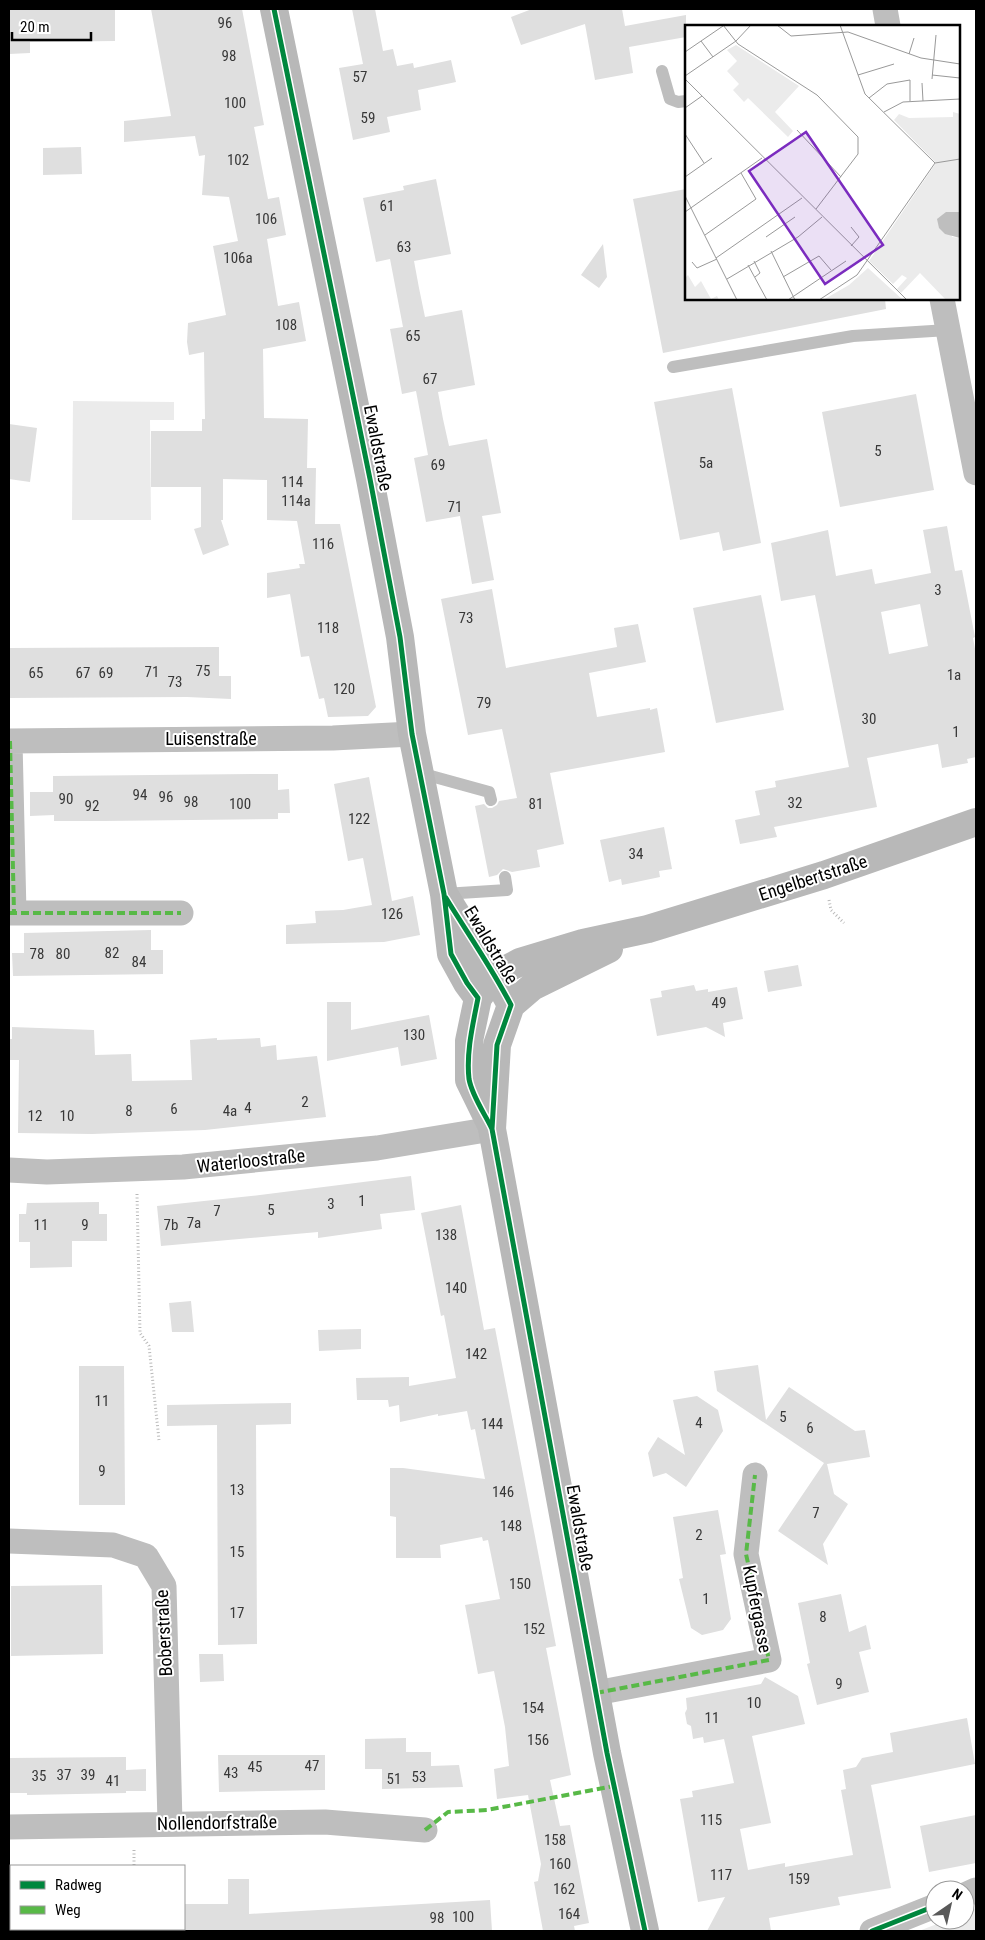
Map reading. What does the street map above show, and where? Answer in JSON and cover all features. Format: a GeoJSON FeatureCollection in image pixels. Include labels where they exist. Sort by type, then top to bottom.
{"type":"FeatureCollection","features":[{"type":"Feature","properties":{"kind":"main road","name":"Ewaldstraße"},"geometry":{"type":"LineString","coordinates":[[274,9],[370,479],[400,637],[412,734],[444,894],[451,954],[467,983],[478,998],[469,1041],[470,1080],[492,1129]]}},
{"type":"Feature","properties":{"kind":"main road","name":"Engelbertstraße"},"geometry":{"type":"LineString","coordinates":[[478,998],[495,975],[520,962],[584,942],[648,929],[824,875],[976,822]]}},
{"type":"Feature","properties":{"kind":"main road","name":"Ewaldstraße"},"geometry":{"type":"LineString","coordinates":[[444,894],[495,975],[511,1005],[497,1045],[492,1129],[607,1753],[645,1931]]}},
{"type":"Feature","properties":{"kind":"main road","name":"Engelbertstraße"},"geometry":{"type":"LineString","coordinates":[[511,1005],[532,986],[648,929]]}},
{"type":"Feature","properties":{"kind":"main road"},"geometry":{"type":"LineString","coordinates":[[478,998],[511,1005]]}},
{"type":"Feature","properties":{"kind":"street"},"geometry":{"type":"LineString","coordinates":[[885,9],[888,25]]}},
{"type":"Feature","properties":{"kind":"street"},"geometry":{"type":"LineString","coordinates":[[942,300],[976,473]]}},
{"type":"Feature","properties":{"kind":"street","name":"Luisenstraße"},"geometry":{"type":"LineString","coordinates":[[181,913],[12,913],[9,741],[333,738],[412,734]]}},
{"type":"Feature","properties":{"kind":"street","name":"Waterloostraße"},"geometry":{"type":"LineString","coordinates":[[9,1170],[47,1172],[183,1167],[377,1148],[492,1129]]}},
{"type":"Feature","properties":{"kind":"street","name":"Kupfergasse"},"geometry":{"type":"LineString","coordinates":[[596,1693],[768,1660],[746,1554],[755,1475]]}},
{"type":"Feature","properties":{"kind":"street","name":"Boberstraße"},"geometry":{"type":"LineString","coordinates":[[9,1541],[113,1546],[146,1556],[164,1586],[170,1824]]}},
{"type":"Feature","properties":{"kind":"street","name":"Nollendorfstraße"},"geometry":{"type":"LineString","coordinates":[[9,1827],[326,1822],[425,1830]]}},
{"type":"Feature","properties":{"kind":"street"},"geometry":{"type":"LineString","coordinates":[[872,1931],[925,1910]]}},
{"type":"Feature","properties":{"kind":"lane"},"geometry":{"type":"LineString","coordinates":[[662,71],[670,99],[678,102],[685,101]]}},
{"type":"Feature","properties":{"kind":"lane"},"geometry":{"type":"LineString","coordinates":[[673,367],[853,336],[948,330]]}},
{"type":"Feature","properties":{"kind":"lane"},"geometry":{"type":"LineString","coordinates":[[420,774],[489,792],[491,800]]}},
{"type":"Feature","properties":{"kind":"lane"},"geometry":{"type":"LineString","coordinates":[[444,894],[507,890],[505,876]]}},
{"type":"Feature","properties":{"kind":"path"},"geometry":{"type":"LineString","coordinates":[[136,1169],[140,1333],[148,1346],[159,1440]]}},
{"type":"Feature","properties":{"kind":"shaded area"},"geometry":{"type":"Polygon","coordinates":[[[73,401],[174,402],[174,420],[150,420],[151,520],[72,520],[73,401]]]}},
{"type":"Feature","properties":{"kind":"shaded area"},"geometry":{"type":"Polygon","coordinates":[[[975,1908],[976,1931],[919,1931],[925,1929],[975,1930],[975,1908]]]}},
{"type":"Feature","properties":{"kind":"building"},"geometry":{"type":"Polygon","coordinates":[[[9,9],[115,9],[115,41],[30,42],[30,53],[9,54],[9,9]]]}},
{"type":"Feature","properties":{"kind":"building"},"geometry":{"type":"Polygon","coordinates":[[[151,9],[242,9],[264,125],[254,127],[268,199],[279,197],[286,235],[267,239],[278,306],[299,302],[306,341],[263,349],[264,418],[308,419],[307,468],[316,468],[315,524],[340,524],[376,707],[368,716],[328,717],[324,698],[319,699],[309,656],[301,657],[290,594],[267,598],[267,573],[300,568],[299,564],[305,564],[297,521],[267,520],[267,480],[223,479],[223,520],[221,520],[229,545],[203,555],[194,529],[201,527],[201,487],[151,487],[151,431],[202,431],[202,419],[205,419],[204,352],[189,355],[187,342],[188,323],[226,315],[213,246],[238,241],[229,197],[202,195],[205,155],[199,156],[195,136],[124,142],[124,121],[171,116],[151,9]]]}},
{"type":"Feature","properties":{"kind":"building"},"geometry":{"type":"Polygon","coordinates":[[[352,9],[375,9],[383,51],[393,49],[397,66],[413,63],[414,68],[451,60],[456,82],[418,90],[421,110],[387,117],[390,132],[353,140],[339,68],[363,64],[352,9]]]}},
{"type":"Feature","properties":{"kind":"building"},"geometry":{"type":"Polygon","coordinates":[[[532,9],[622,9],[625,26],[686,15],[686,25],[685,37],[629,47],[633,73],[595,80],[585,24],[521,45],[511,17],[532,9]]]}},
{"type":"Feature","properties":{"kind":"building"},"geometry":{"type":"Polygon","coordinates":[[[81,147],[82,174],[43,175],[43,148],[81,147]]]}},
{"type":"Feature","properties":{"kind":"building"},"geometry":{"type":"Polygon","coordinates":[[[436,179],[451,254],[414,261],[419,288],[425,317],[462,310],[475,385],[438,392],[443,419],[449,446],[487,439],[501,513],[482,516],[494,580],[472,584],[460,516],[426,522],[414,458],[428,455],[416,391],[402,394],[390,329],[403,327],[390,259],[376,262],[363,198],[404,190],[403,186],[436,179]]]}},
{"type":"Feature","properties":{"kind":"building"},"geometry":{"type":"Polygon","coordinates":[[[685,189],[685,300],[885,300],[886,309],[663,353],[633,199],[685,189]]]}},
{"type":"Feature","properties":{"kind":"building"},"geometry":{"type":"Polygon","coordinates":[[[603,244],[607,277],[599,288],[581,275],[603,244]]]}},
{"type":"Feature","properties":{"kind":"building"},"geometry":{"type":"Polygon","coordinates":[[[732,388],[761,543],[723,551],[719,532],[680,540],[654,402],[732,388]]]}},
{"type":"Feature","properties":{"kind":"building"},"geometry":{"type":"Polygon","coordinates":[[[916,394],[934,490],[840,507],[822,412],[916,394]]]}},
{"type":"Feature","properties":{"kind":"building"},"geometry":{"type":"Polygon","coordinates":[[[9,424],[37,428],[30,482],[9,479],[9,424]]]}},
{"type":"Feature","properties":{"kind":"building"},"geometry":{"type":"Polygon","coordinates":[[[947,526],[955,571],[962,570],[975,637],[973,638],[976,654],[976,757],[967,759],[968,763],[942,768],[938,744],[867,758],[877,807],[774,827],[777,837],[740,844],[735,820],[760,815],[755,791],[776,787],[775,781],[849,767],[815,595],[781,601],[771,543],[828,530],[836,576],[872,569],[875,584],[931,573],[923,530],[947,526]],[[920,604],[881,612],[889,654],[928,646],[920,604]]]}},
{"type":"Feature","properties":{"kind":"building"},"geometry":{"type":"Polygon","coordinates":[[[492,589],[506,668],[617,647],[614,628],[638,624],[646,662],[589,673],[597,717],[657,708],[665,752],[550,773],[564,844],[537,850],[540,867],[512,872],[503,869],[497,875],[489,877],[475,806],[484,804],[488,808],[492,808],[499,801],[517,798],[502,729],[468,735],[441,599],[492,589]]]}},
{"type":"Feature","properties":{"kind":"building"},"geometry":{"type":"Polygon","coordinates":[[[761,595],[784,710],[716,723],[693,608],[761,595]]]}},
{"type":"Feature","properties":{"kind":"building"},"geometry":{"type":"Polygon","coordinates":[[[219,647],[219,676],[231,676],[231,699],[187,697],[9,698],[9,648],[219,647]]]}},
{"type":"Feature","properties":{"kind":"building"},"geometry":{"type":"Polygon","coordinates":[[[278,774],[278,790],[289,789],[290,813],[278,813],[278,819],[54,821],[54,815],[30,816],[30,792],[53,792],[53,776],[278,774]]]}},
{"type":"Feature","properties":{"kind":"building"},"geometry":{"type":"Polygon","coordinates":[[[369,777],[392,901],[413,896],[420,935],[384,942],[286,944],[286,925],[316,923],[315,911],[343,910],[372,905],[363,858],[348,861],[334,784],[369,777]]]}},
{"type":"Feature","properties":{"kind":"building"},"geometry":{"type":"Polygon","coordinates":[[[664,827],[672,869],[659,871],[660,877],[622,885],[621,879],[609,882],[600,840],[664,827]]]}},
{"type":"Feature","properties":{"kind":"building"},"geometry":{"type":"Polygon","coordinates":[[[151,930],[151,950],[163,950],[163,974],[13,976],[12,953],[24,953],[24,933],[151,930]]]}},
{"type":"Feature","properties":{"kind":"building"},"geometry":{"type":"Polygon","coordinates":[[[798,965],[802,986],[768,992],[764,971],[798,965]]]}},
{"type":"Feature","properties":{"kind":"building"},"geometry":{"type":"Polygon","coordinates":[[[694,985],[696,991],[708,989],[708,992],[737,987],[743,1019],[723,1023],[725,1037],[706,1027],[657,1036],[650,999],[662,997],[661,991],[694,985]]]}},
{"type":"Feature","properties":{"kind":"building"},"geometry":{"type":"Polygon","coordinates":[[[327,1002],[351,1002],[351,1030],[429,1015],[437,1059],[401,1066],[398,1047],[327,1061],[327,1002]]]}},
{"type":"Feature","properties":{"kind":"building"},"geometry":{"type":"Polygon","coordinates":[[[12,1027],[94,1030],[95,1055],[131,1054],[132,1081],[192,1080],[190,1040],[260,1038],[261,1047],[276,1045],[277,1060],[317,1056],[326,1117],[205,1130],[92,1134],[18,1133],[19,1060],[9,1060],[9,1039],[12,1039],[12,1027]]]}},
{"type":"Feature","properties":{"kind":"building"},"geometry":{"type":"Polygon","coordinates":[[[411,1176],[415,1210],[380,1214],[382,1229],[318,1238],[318,1232],[161,1246],[157,1206],[411,1176]]]}},
{"type":"Feature","properties":{"kind":"building"},"geometry":{"type":"Polygon","coordinates":[[[99,1202],[99,1214],[107,1214],[107,1241],[72,1241],[72,1267],[30,1268],[30,1242],[19,1242],[19,1214],[26,1214],[27,1203],[99,1202]]]}},
{"type":"Feature","properties":{"kind":"building"},"geometry":{"type":"Polygon","coordinates":[[[461,1205],[484,1330],[495,1328],[556,1646],[546,1648],[571,1775],[550,1780],[560,1826],[570,1825],[589,1923],[574,1926],[575,1931],[543,1931],[534,1882],[538,1881],[541,1864],[528,1795],[497,1799],[494,1769],[509,1766],[505,1727],[494,1671],[478,1674],[465,1605],[500,1599],[488,1540],[483,1541],[482,1537],[440,1545],[441,1558],[396,1558],[396,1517],[390,1516],[390,1468],[485,1479],[475,1429],[471,1430],[467,1411],[438,1416],[438,1414],[400,1422],[399,1405],[389,1407],[388,1400],[357,1400],[356,1378],[409,1377],[409,1386],[456,1378],[444,1315],[441,1316],[421,1213],[461,1205]]]}},
{"type":"Feature","properties":{"kind":"building"},"geometry":{"type":"Polygon","coordinates":[[[191,1301],[194,1332],[172,1332],[169,1303],[191,1301]]]}},
{"type":"Feature","properties":{"kind":"building"},"geometry":{"type":"Polygon","coordinates":[[[361,1329],[361,1349],[319,1351],[318,1330],[361,1329]]]}},
{"type":"Feature","properties":{"kind":"building"},"geometry":{"type":"Polygon","coordinates":[[[758,1365],[766,1420],[789,1387],[855,1431],[865,1430],[870,1457],[827,1464],[834,1494],[848,1504],[823,1544],[828,1565],[778,1531],[824,1463],[717,1391],[714,1371],[758,1365]]]}},
{"type":"Feature","properties":{"kind":"building"},"geometry":{"type":"Polygon","coordinates":[[[79,1366],[124,1366],[125,1505],[79,1505],[79,1366]]]}},
{"type":"Feature","properties":{"kind":"building"},"geometry":{"type":"Polygon","coordinates":[[[697,1396],[718,1410],[723,1431],[686,1487],[666,1473],[653,1477],[648,1453],[658,1437],[685,1455],[673,1400],[697,1396]]]}},
{"type":"Feature","properties":{"kind":"building"},"geometry":{"type":"Polygon","coordinates":[[[291,1403],[291,1424],[256,1425],[257,1644],[218,1645],[217,1425],[167,1426],[167,1405],[291,1403]]]}},
{"type":"Feature","properties":{"kind":"building"},"geometry":{"type":"Polygon","coordinates":[[[718,1510],[726,1554],[720,1555],[731,1619],[723,1630],[702,1635],[691,1628],[679,1579],[683,1578],[673,1517],[718,1510]]]}},
{"type":"Feature","properties":{"kind":"building"},"geometry":{"type":"Polygon","coordinates":[[[102,1585],[103,1654],[11,1656],[11,1586],[102,1585]]]}},
{"type":"Feature","properties":{"kind":"building"},"geometry":{"type":"Polygon","coordinates":[[[841,1594],[849,1632],[866,1625],[871,1649],[859,1652],[869,1692],[817,1705],[807,1664],[810,1663],[798,1603],[841,1594]]]}},
{"type":"Feature","properties":{"kind":"building"},"geometry":{"type":"Polygon","coordinates":[[[199,1654],[223,1654],[224,1681],[200,1682],[199,1654]]]}},
{"type":"Feature","properties":{"kind":"building"},"geometry":{"type":"Polygon","coordinates":[[[765,1677],[798,1696],[805,1724],[752,1736],[771,1823],[740,1829],[748,1870],[785,1863],[785,1867],[853,1855],[841,1790],[846,1789],[843,1770],[856,1767],[862,1758],[893,1752],[890,1733],[967,1718],[975,1764],[871,1785],[891,1888],[838,1897],[840,1905],[769,1918],[771,1931],[707,1931],[725,1897],[698,1902],[680,1799],[693,1797],[692,1791],[734,1783],[724,1739],[704,1743],[703,1737],[693,1739],[691,1726],[687,1724],[685,1713],[687,1709],[686,1698],[761,1684],[765,1677]]]}},
{"type":"Feature","properties":{"kind":"building"},"geometry":{"type":"Polygon","coordinates":[[[406,1738],[406,1752],[431,1752],[431,1766],[459,1765],[463,1787],[382,1789],[382,1769],[365,1769],[365,1739],[406,1738]]]}},
{"type":"Feature","properties":{"kind":"building"},"geometry":{"type":"Polygon","coordinates":[[[218,1755],[325,1755],[325,1790],[219,1792],[218,1755]]]}},
{"type":"Feature","properties":{"kind":"building"},"geometry":{"type":"Polygon","coordinates":[[[126,1757],[126,1770],[146,1769],[146,1791],[27,1795],[27,1793],[9,1793],[9,1758],[126,1757]]]}},
{"type":"Feature","properties":{"kind":"building"},"geometry":{"type":"Polygon","coordinates":[[[976,1815],[976,1863],[929,1872],[920,1826],[976,1815]]]}},
{"type":"Feature","properties":{"kind":"building"},"geometry":{"type":"Polygon","coordinates":[[[228,1879],[249,1879],[249,1914],[490,1900],[492,1931],[184,1930],[185,1904],[228,1904],[228,1879]]]}},
{"type":"Feature","properties":{"kind":"marked path"},"geometry":{"type":"LineString","coordinates":[[10,741],[14,913]]}},
{"type":"Feature","properties":{"kind":"marked path"},"geometry":{"type":"LineString","coordinates":[[9,913],[181,913]]}},
{"type":"Feature","properties":{"kind":"marked path"},"geometry":{"type":"LineString","coordinates":[[596,1693],[769,1660],[746,1554],[755,1475]]}},
{"type":"Feature","properties":{"kind":"marked path"},"geometry":{"type":"LineString","coordinates":[[425,1830],[448,1812],[487,1810],[614,1786]]}},
{"type":"Feature","properties":{"kind":"cycle path"},"geometry":{"type":"LineString","coordinates":[[274,9],[370,479],[400,637],[412,734],[444,894],[451,954],[467,983],[478,998],[469,1048],[469,1079],[476,1098],[492,1129]]}},
{"type":"Feature","properties":{"kind":"cycle path"},"geometry":{"type":"LineString","coordinates":[[446,898],[488,964],[511,1005],[497,1045],[492,1129],[607,1753],[645,1931]]}},
{"type":"Feature","properties":{"kind":"cycle path"},"geometry":{"type":"LineString","coordinates":[[872,1931],[925,1910]]}}]}
